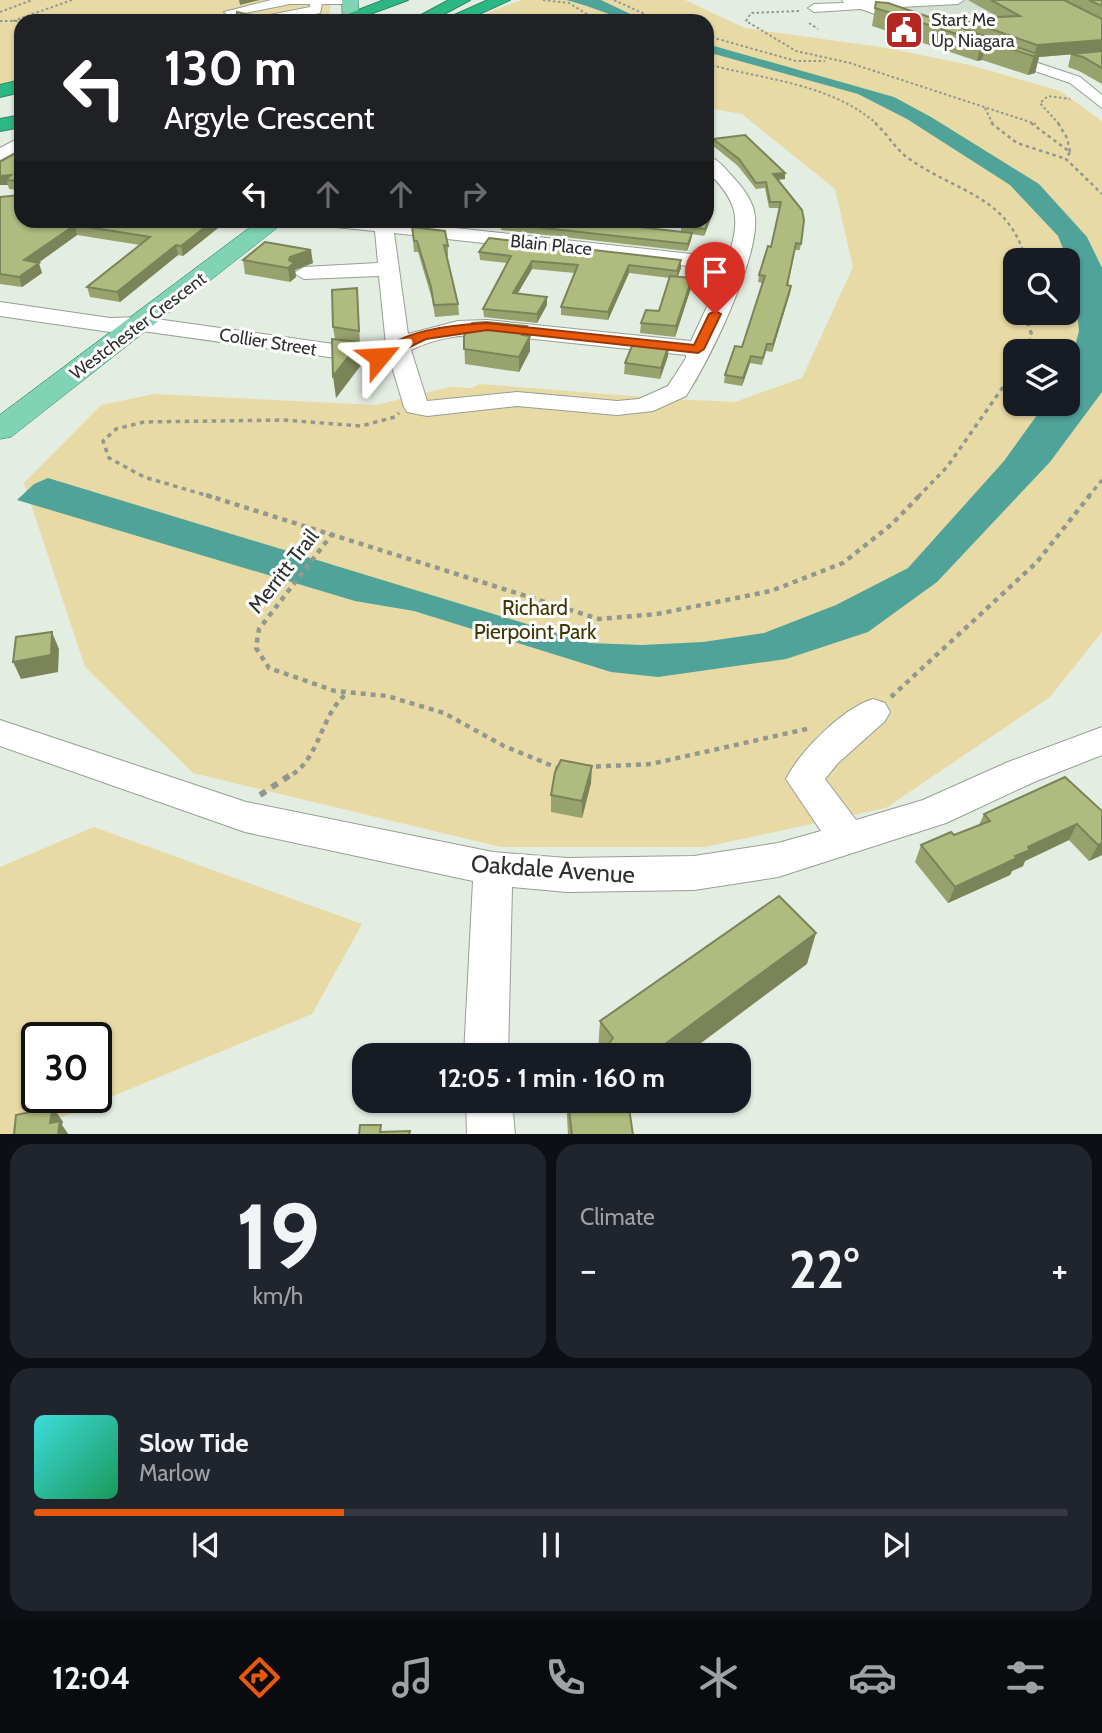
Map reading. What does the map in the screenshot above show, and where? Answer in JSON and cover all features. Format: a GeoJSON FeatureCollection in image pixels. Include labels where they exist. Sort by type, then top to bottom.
{"type":"FeatureCollection","features":[{"type":"Feature","properties":{"kind":"highway"},"geometry":{"type":"LineString","coordinates":[[342,13],[400,0]]}},
{"type":"Feature","properties":{"kind":"highway"},"geometry":{"type":"LineString","coordinates":[[433,14],[463,0]]}},
{"type":"Feature","properties":{"kind":"highway"},"geometry":{"type":"LineString","coordinates":[[458,14],[482,0]]}},
{"type":"Feature","properties":{"kind":"highway"},"geometry":{"type":"LineString","coordinates":[[465,14],[502,0]]}},
{"type":"Feature","properties":{"kind":"main road","name":"Westchester Crescent"},"geometry":{"type":"LineString","coordinates":[[0,430],[266,228]]}},
{"type":"Feature","properties":{"kind":"street"},"geometry":{"type":"LineString","coordinates":[[814,8],[853,3],[958,0]]}},
{"type":"Feature","properties":{"kind":"street"},"geometry":{"type":"LineString","coordinates":[[237,14],[230,12],[282,1],[315,1],[342,13]]}},
{"type":"Feature","properties":{"kind":"street"},"geometry":{"type":"LineString","coordinates":[[296,14],[316,10],[315,1]]}},
{"type":"Feature","properties":{"kind":"street"},"geometry":{"type":"LineString","coordinates":[[853,3],[928,30]]}},
{"type":"Feature","properties":{"kind":"street"},"geometry":{"type":"LineString","coordinates":[[882,28],[903,21]]}},
{"type":"Feature","properties":{"kind":"street"},"geometry":{"type":"LineString","coordinates":[[983,48],[1044,55]]}},
{"type":"Feature","properties":{"kind":"street"},"geometry":{"type":"LineString","coordinates":[[1013,52],[1024,63],[1075,80],[1102,79]]}},
{"type":"Feature","properties":{"kind":"street"},"geometry":{"type":"LineString","coordinates":[[1024,63],[1063,60]]}},
{"type":"Feature","properties":{"kind":"street"},"geometry":{"type":"LineString","coordinates":[[1075,80],[1102,103]]}},
{"type":"Feature","properties":{"kind":"street"},"geometry":{"type":"LineString","coordinates":[[0,155],[12,144]]}},
{"type":"Feature","properties":{"kind":"street"},"geometry":{"type":"LineString","coordinates":[[384,228],[398,347],[416,407],[427,409],[517,399],[617,408],[644,405],[677,390],[698,358],[698,349],[736,265],[746,218],[737,193],[714,168]]}},
{"type":"Feature","properties":{"kind":"street"},"geometry":{"type":"LineString","coordinates":[[714,191],[737,193]]}},
{"type":"Feature","properties":{"kind":"street","name":"Blain Place"},"geometry":{"type":"LineString","coordinates":[[393,228],[736,265]]}},
{"type":"Feature","properties":{"kind":"street"},"geometry":{"type":"LineString","coordinates":[[304,273],[389,270]]}},
{"type":"Feature","properties":{"kind":"street","name":"Collier Street"},"geometry":{"type":"LineString","coordinates":[[0,309],[110,325],[142,324],[379,357],[422,336],[458,328],[487,327],[698,349]]}},
{"type":"Feature","properties":{"kind":"street"},"geometry":{"type":"LineString","coordinates":[[849,841],[804,779],[825,753],[873,712]]}},
{"type":"Feature","properties":{"kind":"street","name":"Oakdale Avenue"},"geometry":{"type":"LineString","coordinates":[[0,733],[71,755],[245,817],[493,869],[567,875],[694,873],[778,860],[849,841],[933,813],[1021,772],[1102,741]]}},
{"type":"Feature","properties":{"kind":"street"},"geometry":{"type":"LineString","coordinates":[[486,1043],[493,869]]}},
{"type":"Feature","properties":{"kind":"street"},"geometry":{"type":"LineString","coordinates":[[490,1113],[491,1134]]}},
{"type":"Feature","properties":{"kind":"path"},"geometry":{"type":"LineString","coordinates":[[0,12],[32,0]]}},
{"type":"Feature","properties":{"kind":"path"},"geometry":{"type":"LineString","coordinates":[[32,14],[72,0]]}},
{"type":"Feature","properties":{"kind":"path"},"geometry":{"type":"LineString","coordinates":[[543,0],[569,4],[586,14]]}},
{"type":"Feature","properties":{"kind":"path"},"geometry":{"type":"LineString","coordinates":[[614,0],[645,14]]}},
{"type":"Feature","properties":{"kind":"path"},"geometry":{"type":"LineString","coordinates":[[790,11],[751,13],[746,21],[796,51],[862,67],[1038,125],[1055,135],[1070,152]]}},
{"type":"Feature","properties":{"kind":"path"},"geometry":{"type":"LineString","coordinates":[[0,21],[12,21]]}},
{"type":"Feature","properties":{"kind":"path"},"geometry":{"type":"LineString","coordinates":[[714,38],[796,61],[829,60]]}},
{"type":"Feature","properties":{"kind":"path"},"geometry":{"type":"LineString","coordinates":[[714,66],[828,94],[863,113],[886,133],[903,155],[926,170],[988,199],[1009,219],[1024,248]]}},
{"type":"Feature","properties":{"kind":"path"},"geometry":{"type":"LineString","coordinates":[[1066,159],[1071,144],[1064,129],[1040,103],[1048,96],[1073,99]]}},
{"type":"Feature","properties":{"kind":"path"},"geometry":{"type":"LineString","coordinates":[[985,108],[990,126],[1007,138],[1066,159],[1102,194]]}},
{"type":"Feature","properties":{"kind":"path"},"geometry":{"type":"LineString","coordinates":[[413,398],[395,417],[361,426],[284,420],[144,422],[116,429],[103,442],[109,458],[144,477],[333,533],[599,619],[657,614],[772,591],[843,563],[892,524],[947,467],[1003,387]]}},
{"type":"Feature","properties":{"kind":"path"},"geometry":{"type":"LineString","coordinates":[[873,712],[1037,562],[1102,480]]}},
{"type":"Feature","properties":{"kind":"path","name":"Merritt Trail"},"geometry":{"type":"LineString","coordinates":[[333,533],[266,618],[259,629],[256,648],[269,668],[347,693]]}},
{"type":"Feature","properties":{"kind":"path"},"geometry":{"type":"LineString","coordinates":[[261,794],[303,767],[333,705],[347,693],[387,696],[444,713],[514,751],[555,769],[569,768]]}},
{"type":"Feature","properties":{"kind":"path"},"geometry":{"type":"LineString","coordinates":[[583,768],[651,764],[819,726]]}},
{"type":"Feature","properties":{"kind":"shaded area"},"geometry":{"type":"Polygon","coordinates":[[[866,0],[1102,0],[948,32],[866,0]]]}},
{"type":"Feature","properties":{"kind":"green space"},"geometry":{"type":"Polygon","coordinates":[[[0,0],[331,0],[329,14],[14,14],[14,85],[0,88],[0,0]]]}},
{"type":"Feature","properties":{"kind":"green space","name":"Richard Pierpoint Park"},"geometry":{"type":"Polygon","coordinates":[[[521,0],[685,0],[745,28],[887,48],[970,65],[1060,91],[1102,121],[1102,632],[1050,697],[886,808],[705,847],[501,847],[193,773],[85,667],[24,483],[101,405],[154,394],[376,405],[450,387],[471,388],[480,384],[645,397],[662,392],[672,377],[700,380],[673,399],[735,402],[802,378],[853,267],[835,189],[742,114],[714,109],[714,14],[484,14],[521,0]]]}},
{"type":"Feature","properties":{"kind":"green space"},"geometry":{"type":"Polygon","coordinates":[[[94,827],[362,924],[312,1014],[112,1096],[112,1022],[21,1022],[21,1113],[72,1113],[21,1134],[0,1134],[0,867],[94,827]]]}},
{"type":"Feature","properties":{"kind":"water"},"geometry":{"type":"Polygon","coordinates":[[[566,0],[601,0],[630,14],[609,14],[566,0]]]}},
{"type":"Feature","properties":{"kind":"water"},"geometry":{"type":"Polygon","coordinates":[[[714,46],[894,97],[1039,184],[1087,237],[1102,268],[1102,392],[1050,462],[937,582],[868,632],[786,659],[658,677],[611,672],[414,611],[355,601],[17,500],[34,484],[48,478],[589,643],[642,645],[703,642],[764,633],[836,605],[908,568],[1004,461],[1036,416],[1080,416],[1080,339],[1077,339],[1080,325],[1080,248],[1063,248],[1058,236],[1010,185],[907,119],[858,94],[714,54],[714,46]]]}},
{"type":"Feature","properties":{"kind":"building"},"geometry":{"type":"Polygon","coordinates":[[[991,0],[1064,0],[1102,19],[1102,40],[1037,45],[962,19],[1020,16],[991,0]]]}},
{"type":"Feature","properties":{"kind":"building"},"geometry":{"type":"Polygon","coordinates":[[[1089,0],[1102,0],[1102,6],[1089,0]]]}},
{"type":"Feature","properties":{"kind":"building"},"geometry":{"type":"Polygon","coordinates":[[[876,2],[888,3],[1040,55],[1033,56],[987,41],[982,42],[875,8],[876,2]]]}},
{"type":"Feature","properties":{"kind":"building"},"geometry":{"type":"Polygon","coordinates":[[[1102,51],[1102,68],[1083,57],[1071,54],[1102,51]]]}},
{"type":"Feature","properties":{"kind":"building"},"geometry":{"type":"Polygon","coordinates":[[[745,135],[785,173],[773,174],[802,210],[804,220],[801,244],[796,243],[787,285],[791,286],[773,344],[767,344],[763,358],[751,356],[743,378],[725,375],[735,346],[742,347],[765,276],[759,275],[768,246],[771,247],[781,202],[770,202],[766,182],[756,183],[739,159],[714,139],[745,135]]]}},
{"type":"Feature","properties":{"kind":"building"},"geometry":{"type":"Polygon","coordinates":[[[14,154],[14,181],[6,180],[11,175],[0,176],[0,162],[14,154]]]}},
{"type":"Feature","properties":{"kind":"building"},"geometry":{"type":"Polygon","coordinates":[[[14,196],[14,228],[71,228],[24,260],[39,263],[19,277],[0,274],[0,197],[14,196]]]}},
{"type":"Feature","properties":{"kind":"building"},"geometry":{"type":"Polygon","coordinates":[[[94,228],[204,228],[181,246],[176,245],[117,292],[87,287],[150,237],[94,228]]]}},
{"type":"Feature","properties":{"kind":"building"},"geometry":{"type":"Polygon","coordinates":[[[412,228],[445,231],[448,246],[444,245],[458,304],[434,305],[417,241],[414,241],[412,228]]]}},
{"type":"Feature","properties":{"kind":"building"},"geometry":{"type":"Polygon","coordinates":[[[545,228],[647,228],[692,233],[688,244],[545,228]]]}},
{"type":"Feature","properties":{"kind":"building"},"geometry":{"type":"Polygon","coordinates":[[[489,238],[681,260],[677,271],[629,265],[608,312],[561,307],[578,265],[532,261],[513,293],[547,297],[537,314],[483,309],[511,256],[479,252],[489,238]]]}},
{"type":"Feature","properties":{"kind":"building"},"geometry":{"type":"Polygon","coordinates":[[[265,242],[311,250],[290,257],[289,260],[294,263],[288,268],[243,260],[265,242]]]}},
{"type":"Feature","properties":{"kind":"building"},"geometry":{"type":"Polygon","coordinates":[[[670,276],[692,278],[676,326],[641,323],[646,310],[659,311],[670,276]]]}},
{"type":"Feature","properties":{"kind":"building"},"geometry":{"type":"Polygon","coordinates":[[[357,288],[359,331],[333,327],[332,290],[357,288]]]}},
{"type":"Feature","properties":{"kind":"building"},"geometry":{"type":"Polygon","coordinates":[[[472,323],[527,326],[522,335],[530,336],[519,357],[464,349],[464,336],[472,323]]]}},
{"type":"Feature","properties":{"kind":"building"},"geometry":{"type":"Polygon","coordinates":[[[332,339],[359,342],[333,376],[332,339]]]}},
{"type":"Feature","properties":{"kind":"building"},"geometry":{"type":"Polygon","coordinates":[[[634,341],[669,344],[661,368],[625,363],[634,341]]]}},
{"type":"Feature","properties":{"kind":"building"},"geometry":{"type":"Polygon","coordinates":[[[52,632],[51,655],[13,662],[16,637],[52,632]]]}},
{"type":"Feature","properties":{"kind":"building"},"geometry":{"type":"Polygon","coordinates":[[[561,760],[592,766],[582,801],[551,795],[555,772],[561,760]]]}},
{"type":"Feature","properties":{"kind":"building"},"geometry":{"type":"Polygon","coordinates":[[[1065,777],[1102,811],[1102,843],[1098,845],[1077,824],[1028,847],[1030,850],[1015,856],[1017,858],[955,887],[921,845],[951,832],[954,835],[990,821],[984,814],[1065,777]]]}},
{"type":"Feature","properties":{"kind":"building"},"geometry":{"type":"Polygon","coordinates":[[[779,896],[816,933],[666,1043],[609,1043],[613,1038],[600,1021],[779,896]]]}},
{"type":"Feature","properties":{"kind":"building"},"geometry":{"type":"Polygon","coordinates":[[[52,1113],[50,1123],[60,1121],[58,1134],[14,1134],[16,1115],[52,1113]]]}},
{"type":"Feature","properties":{"kind":"building"},"geometry":{"type":"Polygon","coordinates":[[[569,1113],[630,1113],[633,1134],[572,1134],[569,1113]]]}},
{"type":"Feature","properties":{"kind":"building"},"geometry":{"type":"Polygon","coordinates":[[[360,1125],[381,1125],[380,1132],[410,1131],[409,1134],[359,1134],[360,1125]]]}},
{"type":"Feature","properties":{"kind":"place","name":"Start Me Up Niagara"},"geometry":{"type":"Point","coordinates":[904,30]}},
{"type":"Feature","properties":{"kind":"route"},"geometry":{"type":"LineString","coordinates":[[379,357],[422,336],[458,328],[487,327],[676,349],[698,349],[715,314]]}}]}
